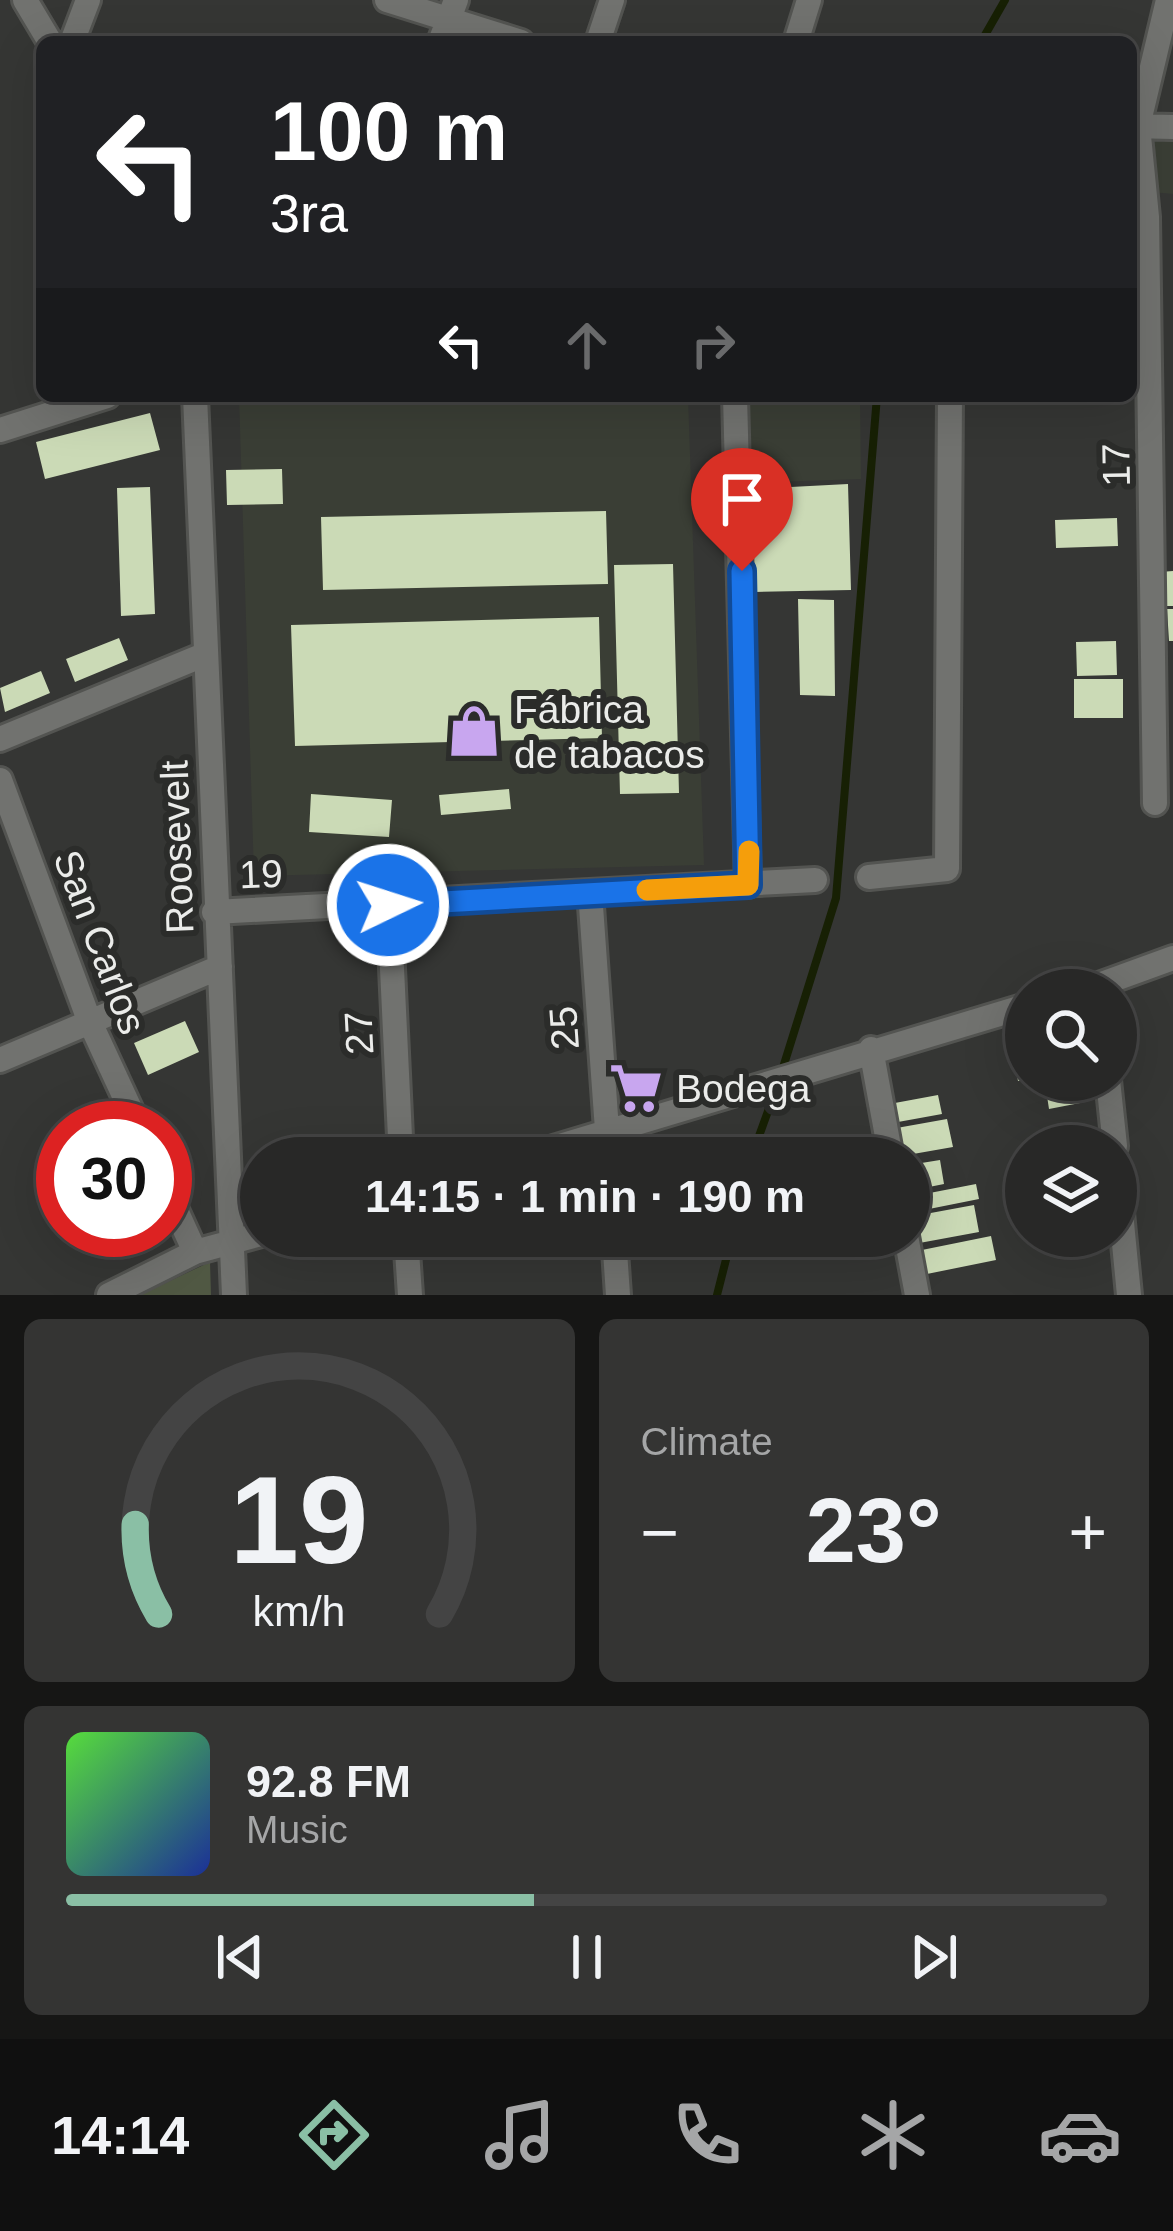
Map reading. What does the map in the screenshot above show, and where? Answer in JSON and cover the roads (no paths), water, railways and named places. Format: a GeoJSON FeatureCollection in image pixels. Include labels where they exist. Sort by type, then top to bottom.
{"type":"FeatureCollection","features":[{"type":"Feature","properties":{"kind":"street"},"geometry":{"type":"LineString","coordinates":[[25,0],[46,36]]}},
{"type":"Feature","properties":{"kind":"street"},"geometry":{"type":"LineString","coordinates":[[74,36],[88,0]]}},
{"type":"Feature","properties":{"kind":"street"},"geometry":{"type":"LineString","coordinates":[[387,0],[500,36]]}},
{"type":"Feature","properties":{"kind":"street"},"geometry":{"type":"LineString","coordinates":[[600,36],[612,0]]}},
{"type":"Feature","properties":{"kind":"street"},"geometry":{"type":"LineString","coordinates":[[798,36],[809,0]]}},
{"type":"Feature","properties":{"kind":"street","name":"17"},"geometry":{"type":"LineString","coordinates":[[1137,118],[1168,0]]}},
{"type":"Feature","properties":{"kind":"street"},"geometry":{"type":"LineString","coordinates":[[1137,126],[1173,127]]}},
{"type":"Feature","properties":{"kind":"street","name":"17"},"geometry":{"type":"LineString","coordinates":[[1137,141],[1147,217],[1164,552],[1155,803]]}},
{"type":"Feature","properties":{"kind":"street"},"geometry":{"type":"LineString","coordinates":[[0,430],[87,402]]}},
{"type":"Feature","properties":{"kind":"street","name":"Roosevelt"},"geometry":{"type":"LineString","coordinates":[[195,402],[234,1295]]}},
{"type":"Feature","properties":{"kind":"street"},"geometry":{"type":"LineString","coordinates":[[735,402],[748,885]]}},
{"type":"Feature","properties":{"kind":"street"},"geometry":{"type":"LineString","coordinates":[[868,878],[947,869],[950,402]]}},
{"type":"Feature","properties":{"kind":"street"},"geometry":{"type":"LineString","coordinates":[[0,739],[206,654]]}},
{"type":"Feature","properties":{"kind":"street","name":"San Carlos"},"geometry":{"type":"LineString","coordinates":[[0,780],[89,1020],[126,1101]]}},
{"type":"Feature","properties":{"kind":"street","name":"19"},"geometry":{"type":"LineString","coordinates":[[214,912],[815,880]]}},
{"type":"Feature","properties":{"kind":"street","name":"25"},"geometry":{"type":"LineString","coordinates":[[590,892],[607,1137]]}},
{"type":"Feature","properties":{"kind":"street","name":"27"},"geometry":{"type":"LineString","coordinates":[[388,905],[400,1137]]}},
{"type":"Feature","properties":{"kind":"street"},"geometry":{"type":"LineString","coordinates":[[1137,972],[1173,958]]}},
{"type":"Feature","properties":{"kind":"street"},"geometry":{"type":"LineString","coordinates":[[0,1060],[220,967]]}},
{"type":"Feature","properties":{"kind":"street"},"geometry":{"type":"LineString","coordinates":[[588,1137],[1005,1012]]}},
{"type":"Feature","properties":{"kind":"street"},"geometry":{"type":"LineString","coordinates":[[871,1049],[887,1137]]}},
{"type":"Feature","properties":{"kind":"street"},"geometry":{"type":"LineString","coordinates":[[109,1295],[195,1252],[240,1240]]}},
{"type":"Feature","properties":{"kind":"street"},"geometry":{"type":"LineString","coordinates":[[192,1245],[195,1252]]}},
{"type":"Feature","properties":{"kind":"street"},"geometry":{"type":"LineString","coordinates":[[407,1257],[410,1295]]}},
{"type":"Feature","properties":{"kind":"street"},"geometry":{"type":"LineString","coordinates":[[615,1257],[618,1295]]}},
{"type":"Feature","properties":{"kind":"street"},"geometry":{"type":"LineString","coordinates":[[910,1257],[917,1295]]}},
{"type":"Feature","properties":{"kind":"street"},"geometry":{"type":"LineString","coordinates":[[1126,1257],[1130,1295]]}},
{"type":"Feature","properties":{"kind":"waterway"},"geometry":{"type":"LineString","coordinates":[[984,36],[1005,0]]}},
{"type":"Feature","properties":{"kind":"waterway"},"geometry":{"type":"LineString","coordinates":[[781,1074],[836,898],[877,402]]}},
{"type":"Feature","properties":{"kind":"waterway"},"geometry":{"type":"LineString","coordinates":[[759,1137],[776,1089]]}},
{"type":"Feature","properties":{"kind":"waterway"},"geometry":{"type":"LineString","coordinates":[[717,1295],[727,1257]]}},
{"type":"Feature","properties":{"kind":"place","name":"Fábrica de tabacos"},"geometry":{"type":"Point","coordinates":[474,731]}},
{"type":"Feature","properties":{"kind":"place","name":"Bodega"},"geometry":{"type":"Point","coordinates":[636,1088]}}]}
